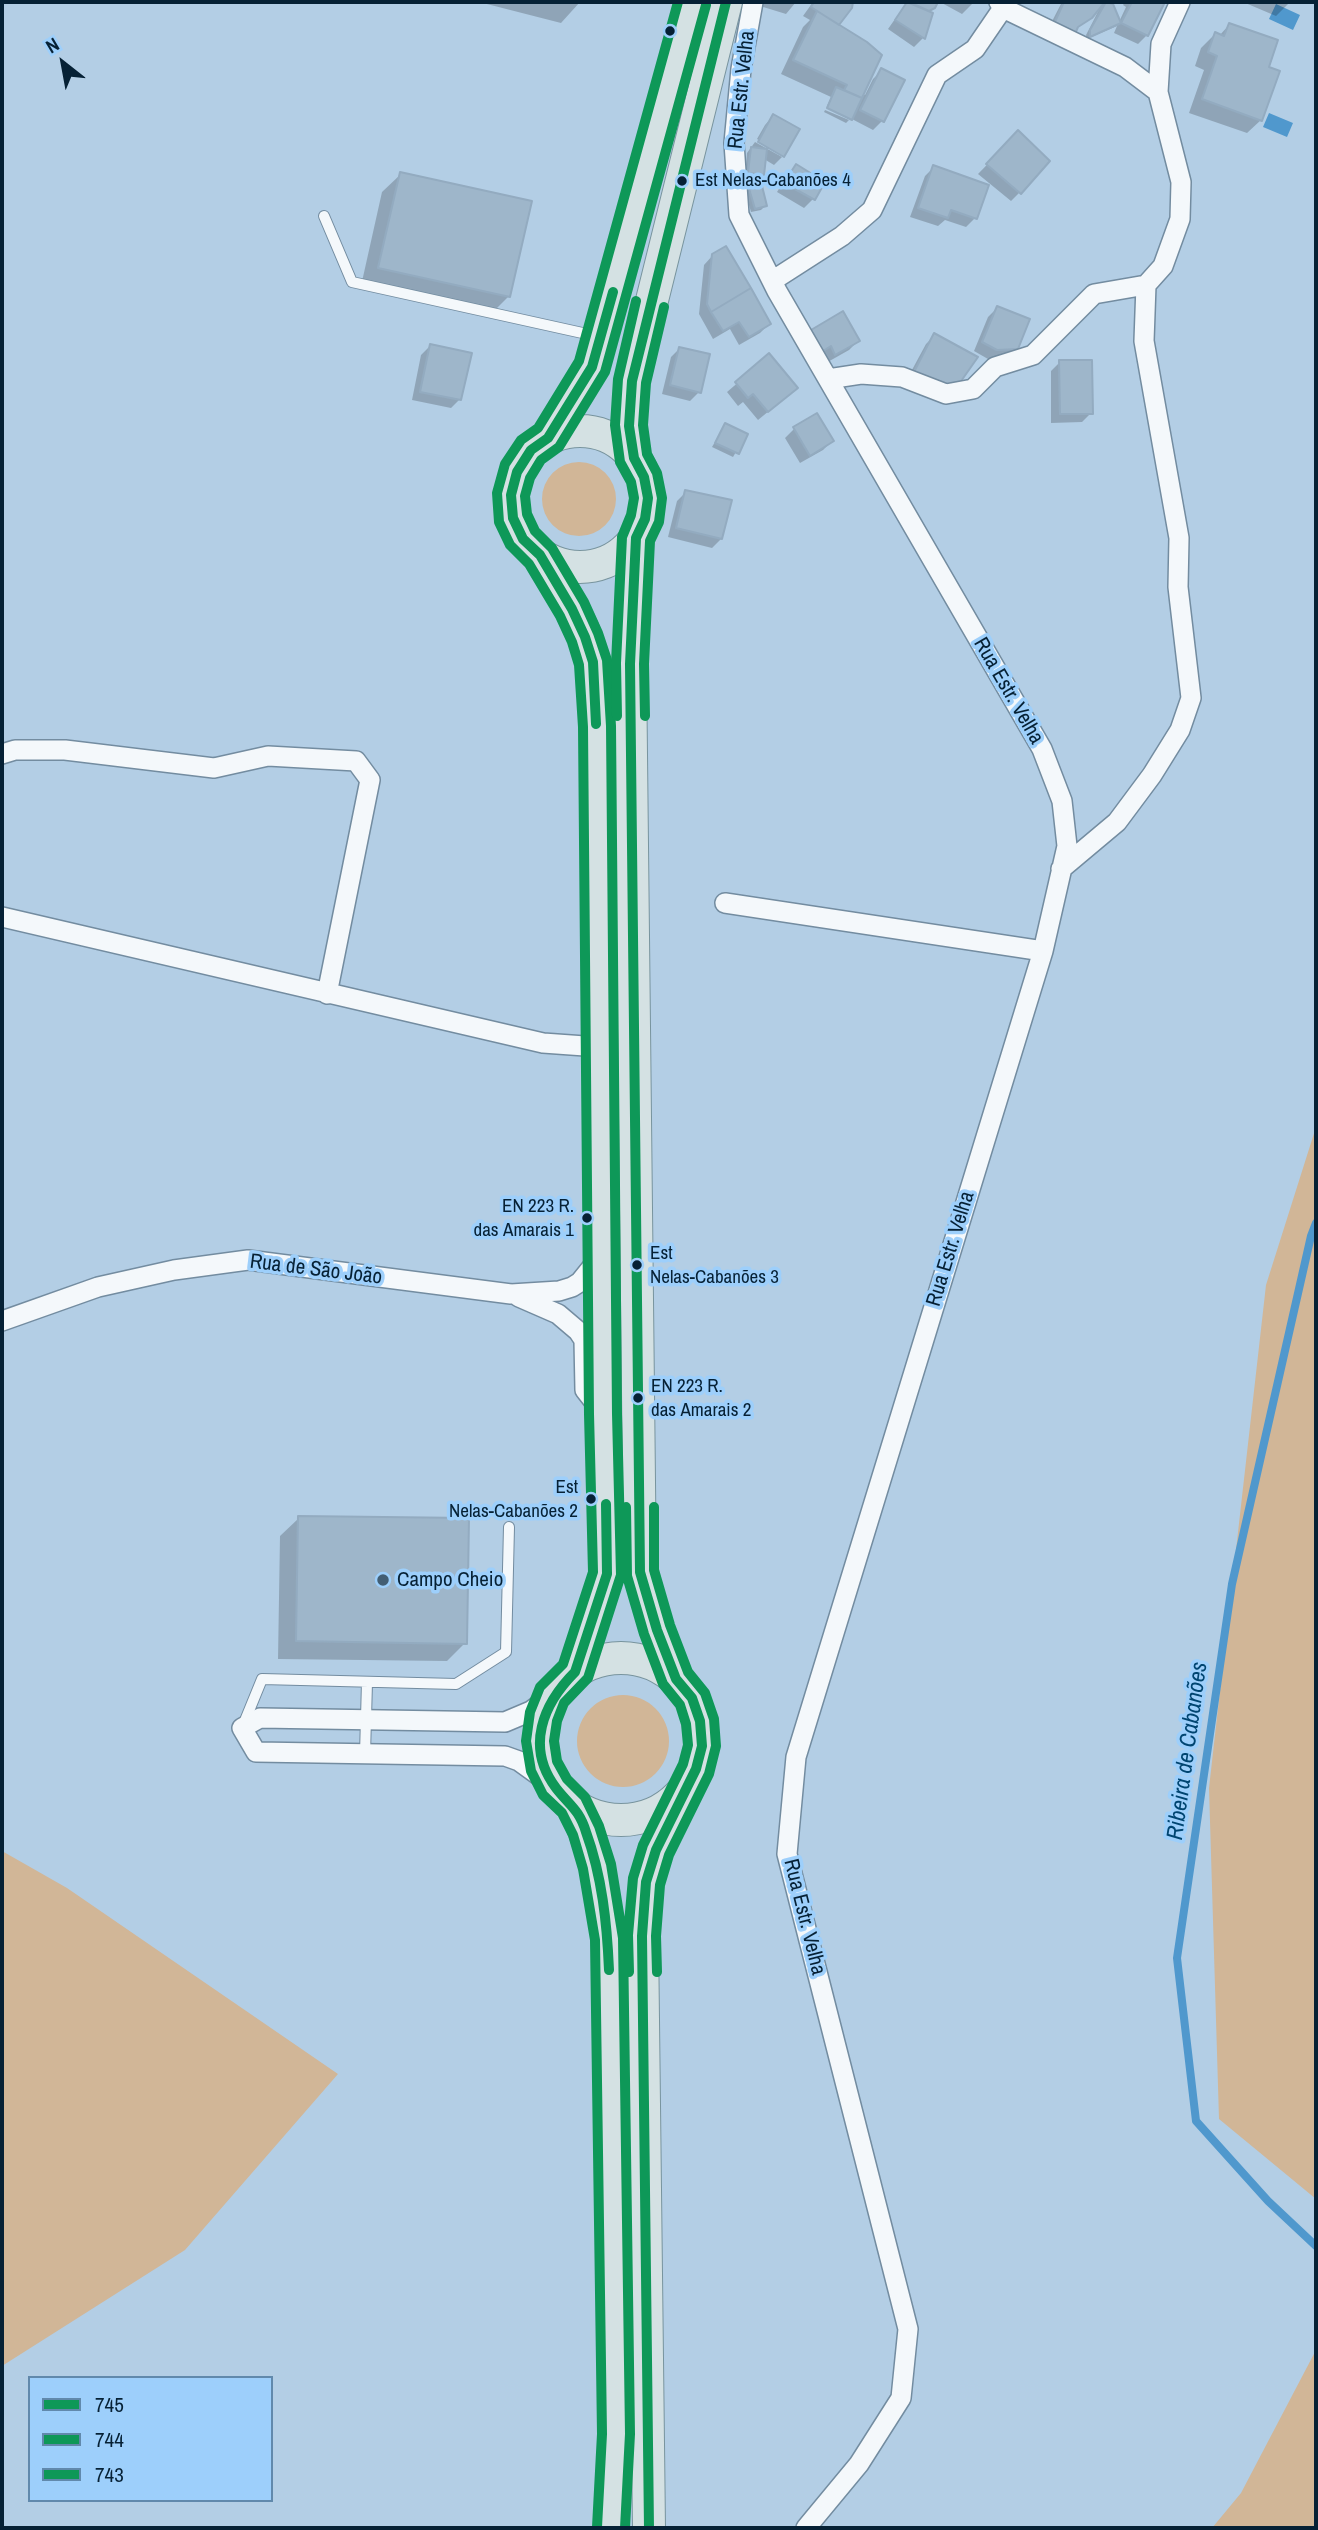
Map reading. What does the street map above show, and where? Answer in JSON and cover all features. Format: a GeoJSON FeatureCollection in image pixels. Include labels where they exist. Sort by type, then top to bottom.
{"type":"FeatureCollection","features":[{"type":"Feature","properties":{"kind":"main road"},"geometry":{"type":"LineString","coordinates":[[548,438],[592,367],[692,2]]}},
{"type":"Feature","properties":{"kind":"main road"},"geometry":{"type":"LineString","coordinates":[[634,458],[629,426],[632,381],[726,2]]}},
{"type":"Feature","properties":{"kind":"main road"},"geometry":{"type":"LineString","coordinates":[[586,431],[604,435],[621,444],[634,458],[644,477],[648,498],[645,519],[636,538],[621,554],[602,564],[581,568],[559,565],[540,555],[523,539],[513,518],[511,495],[517,472],[531,450],[548,438],[566,432],[586,431]]}},
{"type":"Feature","properties":{"kind":"main road"},"geometry":{"type":"LineString","coordinates":[[636,538],[630,664],[640,1572],[657,1630],[676,1679]]}},
{"type":"Feature","properties":{"kind":"main road"},"geometry":{"type":"LineString","coordinates":[[540,555],[572,608],[585,636],[593,662],[597,727],[601,1255],[607,1574],[575,1672]]}},
{"type":"Feature","properties":{"kind":"main road"},"geometry":{"type":"LineString","coordinates":[[611,2528],[616,2434],[609,1939],[597,1866],[586,1830],[544,1765],[540,1741],[542,1717],[552,1695],[575,1672],[600,1660],[627,1658],[653,1664],[676,1679],[692,1698],[700,1721],[702,1746],[696,1769],[656,1850],[646,1882],[642,1936],[649,2528]]}},
{"type":"Feature","properties":{"kind":"main road"},"geometry":{"type":"LineString","coordinates":[[564,1796],[595,1816],[619,1821],[643,1817],[666,1807],[684,1790]]}},
{"type":"Feature","properties":{"kind":"street","name":"Rua Estr. Velha"},"geometry":{"type":"LineString","coordinates":[[753,2],[741,69],[734,143],[739,215],[772,281],[1042,749],[1062,801],[1067,846],[1043,951],[796,1757],[787,1854],[908,2329],[901,2398],[859,2464],[806,2528]]}},
{"type":"Feature","properties":{"kind":"street"},"geometry":{"type":"LineString","coordinates":[[828,379],[861,374],[902,377],[946,394],[973,389],[995,367],[1033,355],[1094,294],[1146,285],[1163,266],[1180,219],[1181,182],[1158,92],[1161,44],[1180,2]]}},
{"type":"Feature","properties":{"kind":"street"},"geometry":{"type":"LineString","coordinates":[[772,281],[842,236],[872,210],[937,75],[975,49],[1001,5],[1125,68],[1158,92]]}},
{"type":"Feature","properties":{"kind":"street"},"geometry":{"type":"LineString","coordinates":[[1061,869],[1117,822],[1152,775],[1180,730],[1191,698],[1178,587],[1179,538],[1144,341],[1146,285]]}},
{"type":"Feature","properties":{"kind":"street"},"geometry":{"type":"LineString","coordinates":[[2,754],[15,750],[65,750],[214,768],[268,756],[356,761],[370,780],[327,994]]}},
{"type":"Feature","properties":{"kind":"street"},"geometry":{"type":"LineString","coordinates":[[725,903],[1043,951]]}},
{"type":"Feature","properties":{"kind":"street"},"geometry":{"type":"LineString","coordinates":[[2,916],[543,1044],[600,1047]]}},
{"type":"Feature","properties":{"kind":"street"},"geometry":{"type":"LineString","coordinates":[[511,1294],[559,1291],[572,1287],[580,1282],[601,1255]]}},
{"type":"Feature","properties":{"kind":"street","name":"Rua de São João"},"geometry":{"type":"LineString","coordinates":[[2,1321],[99,1287],[174,1270],[248,1260],[511,1294]]}},
{"type":"Feature","properties":{"kind":"street"},"geometry":{"type":"LineString","coordinates":[[511,1294],[558,1314],[578,1331],[584,1340],[585,1390],[603,1413]]}},
{"type":"Feature","properties":{"kind":"street"},"geometry":{"type":"LineString","coordinates":[[552,1695],[531,1711],[505,1721],[260,1718],[242,1728],[256,1752],[505,1756],[519,1761],[564,1796]]}},
{"type":"Feature","properties":{"kind":"lane"},"geometry":{"type":"LineString","coordinates":[[324,216],[352,282],[600,337]]}},
{"type":"Feature","properties":{"kind":"lane"},"geometry":{"type":"LineString","coordinates":[[242,1728],[262,1679],[456,1684],[506,1652],[509,1527]]}},
{"type":"Feature","properties":{"kind":"lane"},"geometry":{"type":"LineString","coordinates":[[365,1754],[367,1682]]}},
{"type":"Feature","properties":{"kind":"shaded area"},"geometry":{"type":"Polygon","coordinates":[[[579,462],[593,465],[605,473],[613,485],[616,499],[613,513],[605,525],[593,533],[579,536],[565,533],[553,525],[545,513],[542,499],[545,485],[553,473],[565,465],[579,462]]]}},
{"type":"Feature","properties":{"kind":"shaded area"},"geometry":{"type":"Polygon","coordinates":[[[1316,1127],[1316,2199],[1219,2119],[1209,1788],[1266,1285],[1316,1127]]]}},
{"type":"Feature","properties":{"kind":"shaded area"},"geometry":{"type":"Polygon","coordinates":[[[623,1695],[640,1699],[655,1709],[665,1724],[669,1741],[665,1758],[655,1773],[640,1783],[623,1787],[606,1783],[591,1773],[581,1758],[577,1741],[581,1724],[591,1709],[606,1699],[623,1695]]]}},
{"type":"Feature","properties":{"kind":"shaded area"},"geometry":{"type":"Polygon","coordinates":[[[2,1851],[67,1888],[338,2074],[185,2250],[2,2366],[2,1851]]]}},
{"type":"Feature","properties":{"kind":"shaded area"},"geometry":{"type":"Polygon","coordinates":[[[1316,2350],[1316,2528],[1212,2528],[1241,2493],[1316,2350]]]}},
{"type":"Feature","properties":{"kind":"water"},"geometry":{"type":"Polygon","coordinates":[[[1276,4],[1300,15],[1293,30],[1269,19],[1276,4]]]}},
{"type":"Feature","properties":{"kind":"water"},"geometry":{"type":"Polygon","coordinates":[[[1269,113],[1293,123],[1287,137],[1263,127],[1269,113]]]}},
{"type":"Feature","properties":{"kind":"building"},"geometry":{"type":"Polygon","coordinates":[[[814,2],[853,2],[852,8],[839,25],[811,7],[814,2]]]}},
{"type":"Feature","properties":{"kind":"building"},"geometry":{"type":"Polygon","coordinates":[[[907,2],[933,13],[925,39],[895,20],[907,2]]]}},
{"type":"Feature","properties":{"kind":"building"},"geometry":{"type":"Polygon","coordinates":[[[909,2],[938,2],[935,8],[929,11],[909,2]]]}},
{"type":"Feature","properties":{"kind":"building"},"geometry":{"type":"Polygon","coordinates":[[[1064,2],[1105,2],[1092,18],[1078,27],[1075,34],[1054,24],[1064,2]]]}},
{"type":"Feature","properties":{"kind":"building"},"geometry":{"type":"Polygon","coordinates":[[[1106,2],[1113,4],[1121,23],[1090,37],[1090,30],[1106,2]]]}},
{"type":"Feature","properties":{"kind":"building"},"geometry":{"type":"Polygon","coordinates":[[[1132,2],[1165,2],[1148,36],[1121,23],[1132,2]]]}},
{"type":"Feature","properties":{"kind":"building"},"geometry":{"type":"Polygon","coordinates":[[[817,11],[867,42],[882,55],[862,98],[844,90],[847,85],[793,60],[817,11]]]}},
{"type":"Feature","properties":{"kind":"building"},"geometry":{"type":"Polygon","coordinates":[[[1229,23],[1278,40],[1269,67],[1280,71],[1262,121],[1202,99],[1217,56],[1208,52],[1215,32],[1224,36],[1229,23]]]}},
{"type":"Feature","properties":{"kind":"building"},"geometry":{"type":"Polygon","coordinates":[[[881,68],[905,80],[884,122],[860,110],[881,68]]]}},
{"type":"Feature","properties":{"kind":"building"},"geometry":{"type":"Polygon","coordinates":[[[836,87],[862,98],[852,120],[827,108],[836,87]]]}},
{"type":"Feature","properties":{"kind":"building"},"geometry":{"type":"Polygon","coordinates":[[[773,114],[800,129],[784,157],[758,142],[773,114]]]}},
{"type":"Feature","properties":{"kind":"building"},"geometry":{"type":"Polygon","coordinates":[[[1018,130],[1050,161],[1021,194],[986,164],[1018,130]]]}},
{"type":"Feature","properties":{"kind":"building"},"geometry":{"type":"Polygon","coordinates":[[[751,147],[767,149],[764,175],[748,173],[751,147]]]}},
{"type":"Feature","properties":{"kind":"building"},"geometry":{"type":"Polygon","coordinates":[[[796,164],[825,182],[815,200],[784,183],[796,164]]]}},
{"type":"Feature","properties":{"kind":"building"},"geometry":{"type":"Polygon","coordinates":[[[933,165],[989,185],[977,219],[951,210],[948,218],[918,208],[933,165]]]}},
{"type":"Feature","properties":{"kind":"building"},"geometry":{"type":"Polygon","coordinates":[[[400,172],[532,201],[510,297],[378,268],[400,172]]]}},
{"type":"Feature","properties":{"kind":"building"},"geometry":{"type":"Polygon","coordinates":[[[761,182],[767,206],[755,209],[748,185],[761,182]]]}},
{"type":"Feature","properties":{"kind":"building"},"geometry":{"type":"Polygon","coordinates":[[[726,246],[751,288],[711,312],[707,304],[712,254],[726,246]]]}},
{"type":"Feature","properties":{"kind":"building"},"geometry":{"type":"Polygon","coordinates":[[[751,288],[771,324],[749,337],[739,322],[723,331],[711,312],[751,288]]]}},
{"type":"Feature","properties":{"kind":"building"},"geometry":{"type":"Polygon","coordinates":[[[997,306],[1030,319],[1018,349],[997,350],[982,342],[997,306]]]}},
{"type":"Feature","properties":{"kind":"building"},"geometry":{"type":"Polygon","coordinates":[[[843,311],[860,341],[835,355],[831,346],[823,351],[811,330],[843,311]]]}},
{"type":"Feature","properties":{"kind":"building"},"geometry":{"type":"Polygon","coordinates":[[[934,333],[978,357],[959,384],[944,392],[914,372],[934,333]]]}},
{"type":"Feature","properties":{"kind":"building"},"geometry":{"type":"Polygon","coordinates":[[[430,344],[472,353],[461,400],[420,392],[430,344]]]}},
{"type":"Feature","properties":{"kind":"building"},"geometry":{"type":"Polygon","coordinates":[[[679,347],[710,354],[701,393],[670,385],[679,347]]]}},
{"type":"Feature","properties":{"kind":"building"},"geometry":{"type":"Polygon","coordinates":[[[769,353],[798,388],[768,412],[753,394],[748,398],[735,382],[769,353]]]}},
{"type":"Feature","properties":{"kind":"building"},"geometry":{"type":"Polygon","coordinates":[[[1059,360],[1092,360],[1093,414],[1060,414],[1059,360]]]}},
{"type":"Feature","properties":{"kind":"building"},"geometry":{"type":"Polygon","coordinates":[[[817,413],[834,441],[810,456],[793,427],[817,413]]]}},
{"type":"Feature","properties":{"kind":"building"},"geometry":{"type":"Polygon","coordinates":[[[725,423],[748,434],[739,454],[715,443],[725,423]]]}},
{"type":"Feature","properties":{"kind":"building"},"geometry":{"type":"Polygon","coordinates":[[[685,490],[732,500],[722,539],[676,528],[685,490]]]}},
{"type":"Feature","properties":{"kind":"building","name":"Campo Cheio"},"geometry":{"type":"Polygon","coordinates":[[[298,1516],[469,1518],[467,1644],[296,1641],[298,1516]]]}},
{"type":"Feature","properties":{"kind":"waterway","name":"Ribeira de Cabanões"},"geometry":{"type":"LineString","coordinates":[[1316,1223],[1232,1584],[1177,1958],[1196,2121],[1268,2201],[1316,2246]]}},
{"type":"Feature","properties":{"kind":"transit line","name":"743"},"geometry":{"type":"LineString","coordinates":[[597,2527],[602,2434],[595,1940],[583,1869],[573,1835],[562,1813],[543,1795],[531,1771],[526,1741],[530,1712],[540,1687],[563,1664],[593,1572],[589,1414],[583,727],[579,665],[572,642],[529,564],[510,545],[499,522],[497,493],[505,464],[521,440],[538,428],[579,361],[678,2]]}},
{"type":"Feature","properties":{"kind":"transit line","name":"745"},"geometry":{"type":"LineString","coordinates":[[649,2528],[642,1936],[646,1882],[656,1850],[696,1769],[702,1746],[700,1721],[692,1698],[676,1679],[657,1630],[640,1572],[630,664],[636,538],[645,519],[648,498],[644,477],[634,458],[629,426],[632,381],[726,2]]}},
{"type":"Feature","properties":{"kind":"transit line","name":"744"},"geometry":{"type":"LineString","coordinates":[[625,2528],[630,2434],[623,1938],[611,1864],[599,1826],[585,1797],[567,1779],[557,1761],[554,1741],[557,1721],[564,1703],[588,1678],[621,1575],[617,1414],[611,726],[607,660],[598,633],[584,602],[552,548],[535,531],[527,514],[525,496],[530,478],[541,460],[559,447],[605,372],[706,5]]}},
{"type":"Feature","properties":{"kind":"transit line","name":"745"},"geometry":{"type":"LineString","coordinates":[[596,724],[593,662],[585,637],[540,555],[523,539],[513,518],[511,495],[517,472],[531,450],[548,438],[592,367],[613,292]]}},
{"type":"Feature","properties":{"kind":"transit line","name":"743"},"geometry":{"type":"LineString","coordinates":[[617,716],[616,663],[622,537],[631,515],[634,498],[631,482],[620,462],[615,425],[618,379],[636,301]]}},
{"type":"Feature","properties":{"kind":"transit line","name":"744"},"geometry":{"type":"LineString","coordinates":[[645,716],[644,664],[650,541],[659,522],[662,498],[657,473],[647,454],[643,425],[646,383],[664,307]]}},
{"type":"Feature","properties":{"kind":"transit line","name":"745"},"geometry":{"type":"LineString","coordinates":[[575,1672],[607,1574],[606,1504]]}},
{"type":"Feature","properties":{"kind":"transit line","name":"744"},"geometry":{"type":"LineString","coordinates":[[626,1507],[627,1576],[644,1634],[663,1684],[680,1705],[686,1724],[688,1745],[683,1764],[643,1845],[633,1878],[628,1935],[629,1972]]}},
{"type":"Feature","properties":{"kind":"transit line","name":"743"},"geometry":{"type":"LineString","coordinates":[[654,1507],[654,1570],[670,1625],[688,1672],[705,1693],[714,1719],[716,1746],[709,1774],[669,1855],[660,1885],[656,1936],[657,1972]]}},
{"type":"Feature","properties":{"kind":"transit line","name":"745"},"geometry":{"type":"LineString","coordinates":[[575,1672],[554,1698],[547,1712],[542,1727],[541,1757],[556,1788],[580,1818],[592,1849],[603,1900],[609,1970]]}},
{"type":"Feature","properties":{"kind":"place","name":"Est Nelas-Cabanões 4"},"geometry":{"type":"Point","coordinates":[682,181]}},
{"type":"Feature","properties":{"kind":"place","name":"EN 223 R. das Amarais 1"},"geometry":{"type":"Point","coordinates":[587,1218]}},
{"type":"Feature","properties":{"kind":"place","name":"Est Nelas-Cabanões 3"},"geometry":{"type":"Point","coordinates":[637,1265]}},
{"type":"Feature","properties":{"kind":"place","name":"EN 223 R. das Amarais 2"},"geometry":{"type":"Point","coordinates":[638,1398]}},
{"type":"Feature","properties":{"kind":"place","name":"Est Nelas-Cabanões 2"},"geometry":{"type":"Point","coordinates":[591,1499]}},
{"type":"Feature","properties":{"kind":"place","name":"Campo Cheio"},"geometry":{"type":"Point","coordinates":[383,1580]}}]}
